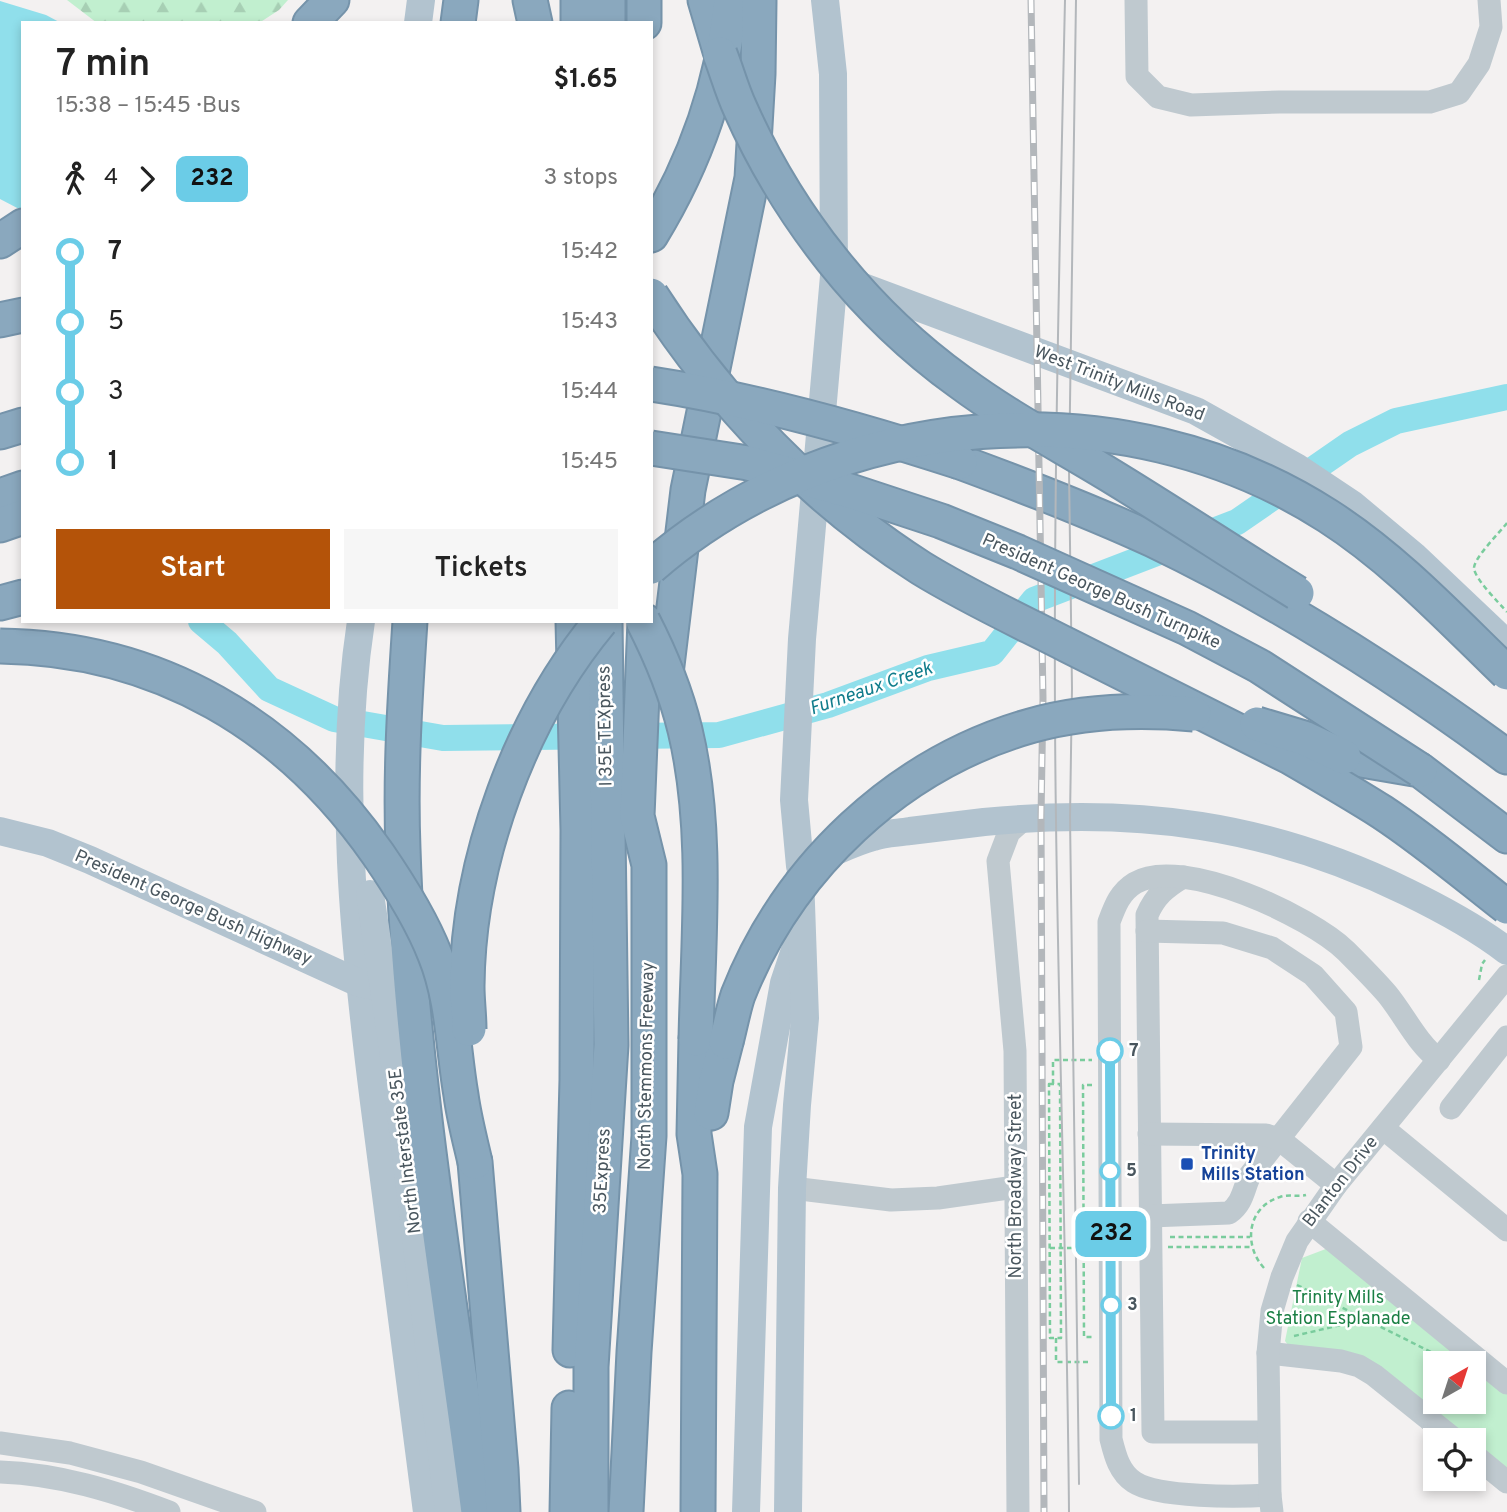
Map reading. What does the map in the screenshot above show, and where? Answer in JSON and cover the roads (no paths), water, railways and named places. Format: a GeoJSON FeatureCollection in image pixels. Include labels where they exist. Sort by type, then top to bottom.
{"type":"FeatureCollection","features":[{"type":"Feature","properties":{"kind":"highway"},"geometry":{"type":"LineString","coordinates":[[312,21],[332,0]]}},
{"type":"Feature","properties":{"kind":"highway"},"geometry":{"type":"LineString","coordinates":[[458,21],[461,0]]}},
{"type":"Feature","properties":{"kind":"highway"},"geometry":{"type":"LineString","coordinates":[[530,0],[535,21]]}},
{"type":"Feature","properties":{"kind":"highway"},"geometry":{"type":"LineString","coordinates":[[578,0],[578,21]]}},
{"type":"Feature","properties":{"kind":"highway"},"geometry":{"type":"LineString","coordinates":[[608,0],[608,21]]}},
{"type":"Feature","properties":{"kind":"highway"},"geometry":{"type":"LineString","coordinates":[[644,0],[644,21]]}},
{"type":"Feature","properties":{"kind":"highway"},"geometry":{"type":"LineString","coordinates":[[705,0],[720,54],[739,106],[759,148],[807,227],[841,272],[883,317],[926,356],[990,404],[1297,593],[1361,656]]}},
{"type":"Feature","properties":{"kind":"highway"},"geometry":{"type":"LineString","coordinates":[[653,231],[691,159],[711,104],[726,45],[750,0]]}},
{"type":"Feature","properties":{"kind":"highway"},"geometry":{"type":"LineString","coordinates":[[653,620],[688,490],[752,178],[758,74],[750,0]]}},
{"type":"Feature","properties":{"kind":"highway"},"geometry":{"type":"LineString","coordinates":[[0,241],[21,227]]}},
{"type":"Feature","properties":{"kind":"highway"},"geometry":{"type":"LineString","coordinates":[[653,298],[695,356],[759,432],[797,472],[880,540],[963,593],[1290,757],[1340,786],[1411,833],[1507,907]]}},
{"type":"Feature","properties":{"kind":"highway"},"geometry":{"type":"LineString","coordinates":[[0,320],[21,315]]}},
{"type":"Feature","properties":{"kind":"highway"},"geometry":{"type":"LineString","coordinates":[[653,384],[764,406],[865,432],[1022,485],[1098,516],[1202,565],[1361,656],[1507,757]]}},
{"type":"Feature","properties":{"kind":"highway"},"geometry":{"type":"LineString","coordinates":[[0,432],[21,426]]}},
{"type":"Feature","properties":{"kind":"highway"},"geometry":{"type":"LineString","coordinates":[[653,565],[709,522],[784,481],[867,451],[912,440],[985,430],[1081,432],[1120,438],[1213,460],[1255,476],[1295,497],[1360,538],[1393,565],[1507,673]]}},
{"type":"Feature","properties":{"kind":"highway","name":"President George Bush Turnpike"},"geometry":{"type":"LineString","coordinates":[[653,448],[748,463],[850,491],[941,521],[1018,552],[1187,628],[1259,666],[1420,770],[1507,836]]}},
{"type":"Feature","properties":{"kind":"highway"},"geometry":{"type":"LineString","coordinates":[[0,496],[21,489]]}},
{"type":"Feature","properties":{"kind":"highway"},"geometry":{"type":"LineString","coordinates":[[0,525],[21,518]]}},
{"type":"Feature","properties":{"kind":"highway"},"geometry":{"type":"LineString","coordinates":[[0,603],[21,598]]}},
{"type":"Feature","properties":{"kind":"highway"},"geometry":{"type":"LineString","coordinates":[[410,623],[404,711],[402,849],[424,1109],[478,1512]]}},
{"type":"Feature","properties":{"kind":"highway"},"geometry":{"type":"LineString","coordinates":[[568,1512],[577,1080],[592,830],[591,625]]}},
{"type":"Feature","properties":{"kind":"highway"},"geometry":{"type":"LineString","coordinates":[[503,1512],[475,1162],[467,986],[474,913],[489,841],[501,801],[530,732],[591,625]]}},
{"type":"Feature","properties":{"kind":"highway"},"geometry":{"type":"LineString","coordinates":[[650,631],[675,696],[693,769],[698,826],[694,1134],[700,1174],[698,1512]]}},
{"type":"Feature","properties":{"kind":"highway","name":"North Stemmons Freeway"},"geometry":{"type":"LineString","coordinates":[[626,1512],[649,1136],[649,865],[645,815],[650,631]]}},
{"type":"Feature","properties":{"kind":"highway"},"geometry":{"type":"LineString","coordinates":[[0,646],[46,649],[96,657],[167,679],[206,696],[240,716],[301,763],[327,789],[347,811],[388,870],[426,932],[436,957],[451,1021],[460,1095],[475,1162]]}},
{"type":"Feature","properties":{"kind":"highway"},"geometry":{"type":"LineString","coordinates":[[700,1174],[716,1081],[726,1042],[738,996],[757,955],[784,908],[822,858],[852,827],[918,776],[1001,735],[1031,726],[1100,714],[1140,711],[1219,716],[1263,725],[1304,738],[1344,757],[1420,770]]}},
{"type":"Feature","properties":{"kind":"highway","name":"35Express"},"geometry":{"type":"LineString","coordinates":[[592,830],[611,1045],[591,1367],[592,1512]]}},
{"type":"Feature","properties":{"kind":"main road"},"geometry":{"type":"LineString","coordinates":[[418,21],[421,0]]}},
{"type":"Feature","properties":{"kind":"main road"},"geometry":{"type":"LineString","coordinates":[[787,1512],[792,1188],[805,1018],[800,866],[794,800],[802,639],[834,276],[833,74],[825,0]]}},
{"type":"Feature","properties":{"kind":"main road","name":"West Trinity Mills Road"},"geometry":{"type":"LineString","coordinates":[[834,276],[1196,411],[1296,467],[1353,505],[1505,632]]}},
{"type":"Feature","properties":{"kind":"main road","name":"North Interstate 35E"},"geometry":{"type":"LineString","coordinates":[[360,623],[349,728],[349,792],[427,1512]]}},
{"type":"Feature","properties":{"kind":"main road"},"geometry":{"type":"LineString","coordinates":[[800,866],[875,836],[959,825],[1025,818],[1109,816],[1163,820],[1275,841],[1320,854],[1377,877],[1463,921],[1507,951]]}},
{"type":"Feature","properties":{"kind":"main road","name":"President George Bush Highway"},"geometry":{"type":"LineString","coordinates":[[0,831],[48,843],[90,860],[372,985]]}},
{"type":"Feature","properties":{"kind":"main road"},"geometry":{"type":"LineString","coordinates":[[746,1512],[758,1127],[784,983],[802,927]]}},
{"type":"Feature","properties":{"kind":"main road","name":"North Interstate 35E"},"geometry":{"type":"LineString","coordinates":[[372,985],[395,1063],[449,1512]]}},
{"type":"Feature","properties":{"kind":"main road"},"geometry":{"type":"LineString","coordinates":[[438,1512],[441,1509],[442,1456]]}},
{"type":"Feature","properties":{"kind":"main road"},"geometry":{"type":"LineString","coordinates":[[748,1473],[761,1494],[787,1512]]}},
{"type":"Feature","properties":{"kind":"street"},"geometry":{"type":"LineString","coordinates":[[1136,0],[1137,76],[1158,97],[1191,105],[1430,102],[1459,93],[1479,64],[1491,27],[1489,0]]}},
{"type":"Feature","properties":{"kind":"street","name":"North Broadway Street"},"geometry":{"type":"LineString","coordinates":[[1018,1512],[1016,1051],[998,861],[1009,832],[1025,818]]}},
{"type":"Feature","properties":{"kind":"street"},"geometry":{"type":"LineString","coordinates":[[959,825],[984,838],[998,861]]}},
{"type":"Feature","properties":{"kind":"street"},"geometry":{"type":"LineString","coordinates":[[1271,1504],[1248,1496],[1156,1491],[1133,1481],[1117,1463],[1111,1439],[1109,922],[1119,896],[1136,882],[1155,877],[1182,877],[1248,894],[1299,918],[1344,948],[1387,994],[1425,1049],[1439,1060]]}},
{"type":"Feature","properties":{"kind":"street"},"geometry":{"type":"LineString","coordinates":[[1182,877],[1165,888],[1153,901],[1147,915],[1153,1432],[1268,1432]]}},
{"type":"Feature","properties":{"kind":"street"},"geometry":{"type":"LineString","coordinates":[[1147,931],[1223,933],[1272,948],[1313,975],[1346,1012],[1351,1047],[1250,1175],[1237,1208],[1229,1213],[1151,1233]]}},
{"type":"Feature","properties":{"kind":"street","name":"Blanton Drive"},"geometry":{"type":"LineString","coordinates":[[1271,1504],[1268,1353],[1272,1311],[1297,1241],[1336,1185],[1507,975]]}},
{"type":"Feature","properties":{"kind":"street"},"geometry":{"type":"LineString","coordinates":[[1480,1009],[1507,1031]]}},
{"type":"Feature","properties":{"kind":"street"},"geometry":{"type":"LineString","coordinates":[[1451,1108],[1507,1037]]}},
{"type":"Feature","properties":{"kind":"street"},"geometry":{"type":"LineString","coordinates":[[1383,1128],[1507,1230]]}},
{"type":"Feature","properties":{"kind":"street"},"geometry":{"type":"LineString","coordinates":[[1149,1134],[1266,1135],[1279,1139],[1336,1185]]}},
{"type":"Feature","properties":{"kind":"street"},"geometry":{"type":"LineString","coordinates":[[792,1188],[891,1200],[938,1198],[1015,1187]]}},
{"type":"Feature","properties":{"kind":"street"},"geometry":{"type":"LineString","coordinates":[[1309,1221],[1507,1383]]}},
{"type":"Feature","properties":{"kind":"street"},"geometry":{"type":"LineString","coordinates":[[1268,1353],[1341,1361],[1359,1366],[1440,1428]]}},
{"type":"Feature","properties":{"kind":"street"},"geometry":{"type":"LineString","coordinates":[[0,1443],[70,1453],[141,1472],[255,1512]]}},
{"type":"Feature","properties":{"kind":"street"},"geometry":{"type":"LineString","coordinates":[[1486,1465],[1507,1482]]}},
{"type":"Feature","properties":{"kind":"street"},"geometry":{"type":"LineString","coordinates":[[0,1472],[64,1478],[131,1497],[169,1512]]}},
{"type":"Feature","properties":{"kind":"water"},"geometry":{"type":"Polygon","coordinates":[[[0,1],[57,21],[21,21],[21,210],[0,199],[0,1]]]}},
{"type":"Feature","properties":{"kind":"waterway","name":"Furneaux Creek"},"geometry":{"type":"LineString","coordinates":[[203,623],[227,643],[269,689],[334,719],[443,738],[719,735],[828,705],[928,668],[992,653],[1034,600],[1237,522],[1350,444],[1396,421],[1507,397]]}},
{"type":"Feature","properties":{"kind":"tram line"},"geometry":{"type":"LineString","coordinates":[[1065,0],[1057,410],[1055,718],[1069,1512]]}},
{"type":"Feature","properties":{"kind":"tram line"},"geometry":{"type":"LineString","coordinates":[[1076,0],[1069,471],[1072,688],[1070,817],[1079,1484]]}},
{"type":"Feature","properties":{"kind":"railway"},"geometry":{"type":"LineString","coordinates":[[1031,0],[1043,698],[1041,817],[1044,1512]]}},
{"type":"Feature","properties":{"kind":"place","name":"7"},"geometry":{"type":"Point","coordinates":[1110,1051]}},
{"type":"Feature","properties":{"kind":"place","name":"Trinity Mills Station"},"geometry":{"type":"Point","coordinates":[1187,1164]}},
{"type":"Feature","properties":{"kind":"place","name":"5"},"geometry":{"type":"Point","coordinates":[1110,1171]}},
{"type":"Feature","properties":{"kind":"place","name":"3"},"geometry":{"type":"Point","coordinates":[1111,1305]}},
{"type":"Feature","properties":{"kind":"place","name":"1"},"geometry":{"type":"Point","coordinates":[1111,1416]}},
{"type":"Feature","properties":{"kind":"park label","name":"Trinity Mills Station Esplanade"},"geometry":{"type":"Point","coordinates":[1338,1308]}}]}
